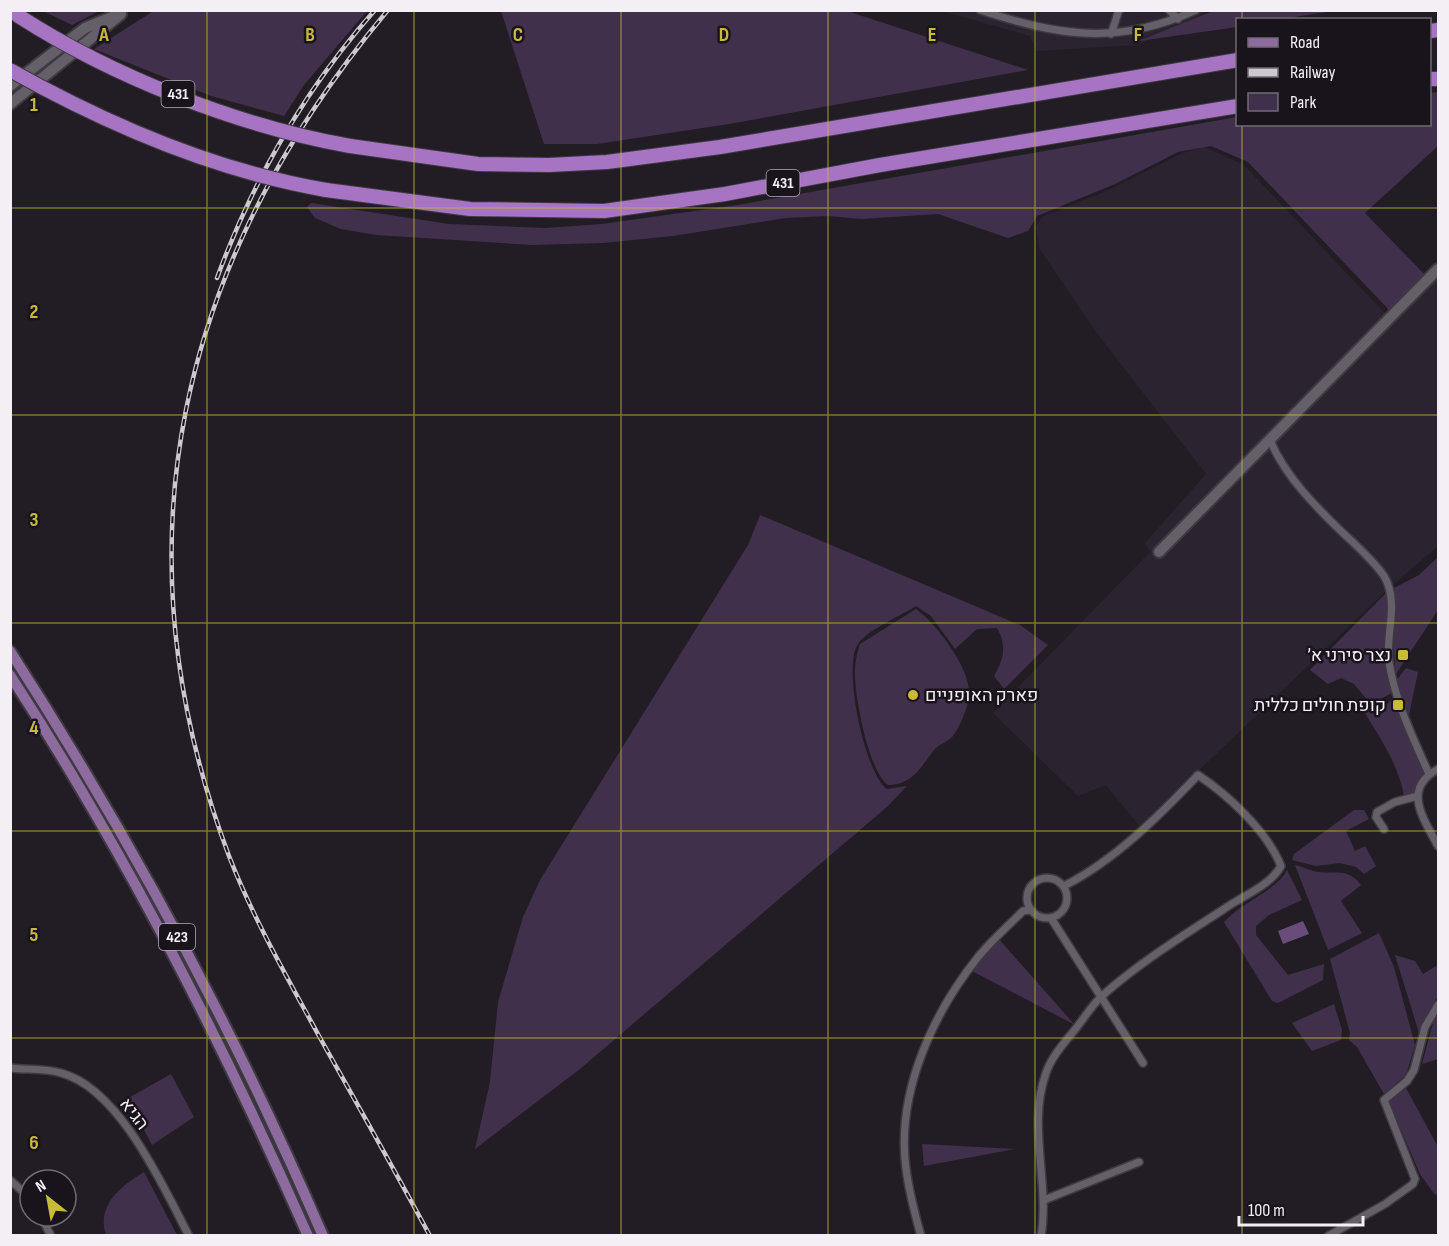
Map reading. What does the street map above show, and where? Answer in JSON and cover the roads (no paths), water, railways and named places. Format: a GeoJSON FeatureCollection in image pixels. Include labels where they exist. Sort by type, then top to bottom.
{"type":"FeatureCollection","features":[{"type":"Feature","properties":{"kind":"highway","name":"431"},"geometry":{"type":"LineString","coordinates":[[14,13],[92,57],[168,91],[278,128],[350,146],[478,164],[549,165],[607,162],[720,147],[1236,60]]}},
{"type":"Feature","properties":{"kind":"highway","name":"431"},"geometry":{"type":"LineString","coordinates":[[10,70],[65,99],[183,150],[269,178],[326,190],[470,209],[604,211],[725,194],[891,163],[1236,106]]}},
{"type":"Feature","properties":{"kind":"main road","name":"423"},"geometry":{"type":"LineString","coordinates":[[10,651],[91,782],[181,944],[233,1046],[323,1236]]}},
{"type":"Feature","properties":{"kind":"main road","name":"423"},"geometry":{"type":"LineString","coordinates":[[10,675],[80,789],[169,951],[222,1051],[308,1236]]}},
{"type":"Feature","properties":{"kind":"street"},"geometry":{"type":"LineString","coordinates":[[980,10],[1040,29],[1111,34],[1162,26],[1196,10]]}},
{"type":"Feature","properties":{"kind":"street"},"geometry":{"type":"LineString","coordinates":[[1111,34],[1119,10]]}},
{"type":"Feature","properties":{"kind":"street"},"geometry":{"type":"LineString","coordinates":[[1168,10],[1178,19]]}},
{"type":"Feature","properties":{"kind":"street"},"geometry":{"type":"LineString","coordinates":[[10,86],[85,28],[124,12]]}},
{"type":"Feature","properties":{"kind":"street"},"geometry":{"type":"LineString","coordinates":[[10,104],[124,12]]}},
{"type":"Feature","properties":{"kind":"street"},"geometry":{"type":"LineString","coordinates":[[1159,552],[1438,269]]}},
{"type":"Feature","properties":{"kind":"street"},"geometry":{"type":"LineString","coordinates":[[1270,440],[1283,464],[1312,502],[1369,558],[1389,587],[1392,604],[1389,642],[1396,694],[1429,774]]}},
{"type":"Feature","properties":{"kind":"street"},"geometry":{"type":"LineString","coordinates":[[1438,769],[1429,774],[1421,784],[1418,796],[1419,809],[1438,846]]}},
{"type":"Feature","properties":{"kind":"street"},"geometry":{"type":"LineString","coordinates":[[1041,1236],[1044,1200],[1040,1169],[1040,1106],[1046,1072],[1060,1048],[1101,997],[1177,940],[1261,886],[1276,874],[1281,866],[1250,821],[1225,793],[1198,775],[1158,817],[1086,874],[1064,886]]}},
{"type":"Feature","properties":{"kind":"street"},"geometry":{"type":"LineString","coordinates":[[1384,829],[1376,816],[1377,812],[1395,802],[1418,796]]}},
{"type":"Feature","properties":{"kind":"street"},"geometry":{"type":"LineString","coordinates":[[921,1236],[904,1159],[909,1099],[922,1054],[938,1016],[979,956],[1023,910],[1030,910],[1041,918],[1051,918],[1059,914],[1066,904],[1064,886],[1052,878],[1038,880],[1028,890],[1026,896],[1030,910]]}},
{"type":"Feature","properties":{"kind":"street"},"geometry":{"type":"LineString","coordinates":[[1051,918],[1056,931],[1143,1063]]}},
{"type":"Feature","properties":{"kind":"street"},"geometry":{"type":"LineString","coordinates":[[1328,1236],[1385,1204],[1413,1184],[1415,1179],[1384,1100],[1407,1081],[1414,1070],[1425,1027],[1438,1005]]}},
{"type":"Feature","properties":{"kind":"street","name":"הגיא"},"geometry":{"type":"LineString","coordinates":[[10,1068],[60,1072],[87,1084],[99,1094],[147,1156],[189,1236]]}},
{"type":"Feature","properties":{"kind":"street"},"geometry":{"type":"LineString","coordinates":[[1044,1200],[1139,1162]]}},
{"type":"Feature","properties":{"kind":"railway"},"geometry":{"type":"LineString","coordinates":[[217,278],[247,206],[283,137],[326,71],[375,10]]}},
{"type":"Feature","properties":{"kind":"railway"},"geometry":{"type":"LineString","coordinates":[[388,10],[316,106],[258,204],[215,306],[186,410],[173,518],[175,628],[194,741],[238,879],[319,1036],[430,1236]]}},
{"type":"Feature","properties":{"kind":"place","name":"נצר סירני א׳"},"geometry":{"type":"Point","coordinates":[1403,655]}},
{"type":"Feature","properties":{"kind":"place","name":"פארק האופניים"},"geometry":{"type":"Point","coordinates":[913,695]}},
{"type":"Feature","properties":{"kind":"place","name":"קופת חולים כללית"},"geometry":{"type":"Point","coordinates":[1398,705]}}]}
